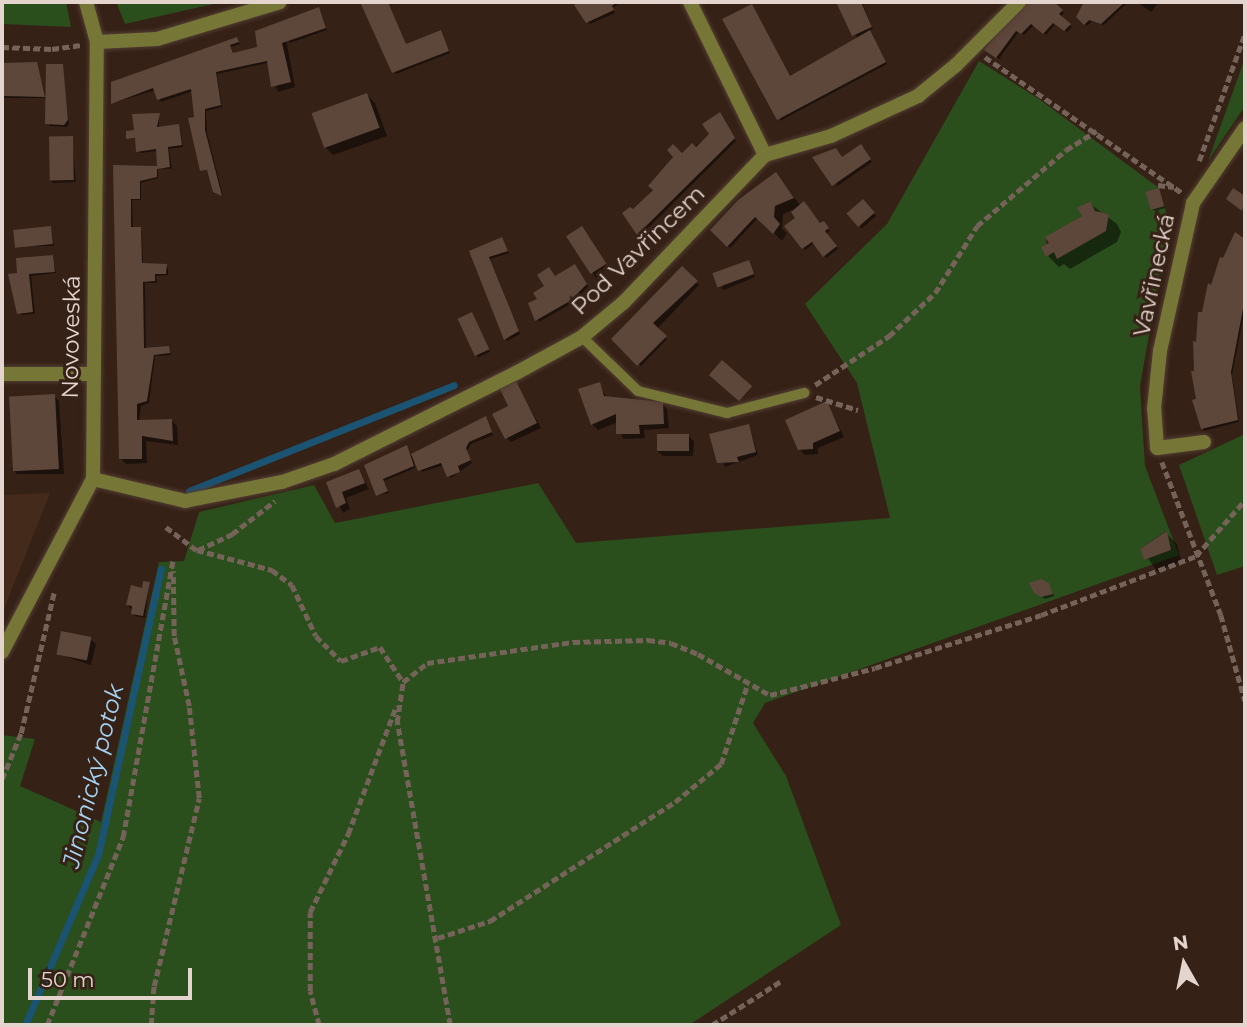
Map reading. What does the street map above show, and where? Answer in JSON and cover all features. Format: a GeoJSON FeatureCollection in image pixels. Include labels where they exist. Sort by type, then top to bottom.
{"type":"FeatureCollection","features":[{"type":"Feature","properties":{"kind":"street","name":"Novoveská"},"geometry":{"type":"LineString","coordinates":[[2,652],[93,479],[97,42],[86,2]]}},
{"type":"Feature","properties":{"kind":"street"},"geometry":{"type":"LineString","coordinates":[[97,42],[157,39],[280,2]]}},
{"type":"Feature","properties":{"kind":"street"},"geometry":{"type":"LineString","coordinates":[[690,2],[765,155]]}},
{"type":"Feature","properties":{"kind":"street","name":"Pod Vavřincem"},"geometry":{"type":"LineString","coordinates":[[93,479],[185,501],[282,482],[334,464],[582,337],[624,302],[765,155],[880,116],[918,96],[972,49],[1019,2]]}},
{"type":"Feature","properties":{"kind":"street","name":"Vavřinecká"},"geometry":{"type":"LineString","coordinates":[[1157,449],[1154,410],[1160,351],[1193,203],[1245,128]]}},
{"type":"Feature","properties":{"kind":"street"},"geometry":{"type":"LineString","coordinates":[[2,374],[94,374]]}},
{"type":"Feature","properties":{"kind":"street"},"geometry":{"type":"LineString","coordinates":[[1157,449],[1204,442]]}},
{"type":"Feature","properties":{"kind":"lane"},"geometry":{"type":"LineString","coordinates":[[582,337],[638,391],[727,413],[804,393]]}},
{"type":"Feature","properties":{"kind":"path"},"geometry":{"type":"LineString","coordinates":[[1195,172],[1245,33]]}},
{"type":"Feature","properties":{"kind":"path"},"geometry":{"type":"LineString","coordinates":[[2,47],[52,49],[97,42]]}},
{"type":"Feature","properties":{"kind":"path"},"geometry":{"type":"LineString","coordinates":[[972,49],[1097,131],[1177,188],[1193,203]]}},
{"type":"Feature","properties":{"kind":"path"},"geometry":{"type":"LineString","coordinates":[[804,393],[889,336],[935,293],[977,226],[1066,150],[1097,131]]}},
{"type":"Feature","properties":{"kind":"path"},"geometry":{"type":"LineString","coordinates":[[1158,185],[1177,188]]}},
{"type":"Feature","properties":{"kind":"path"},"geometry":{"type":"LineString","coordinates":[[804,393],[859,410]]}},
{"type":"Feature","properties":{"kind":"path"},"geometry":{"type":"LineString","coordinates":[[1157,449],[1196,556],[1221,615],[1245,701]]}},
{"type":"Feature","properties":{"kind":"path"},"geometry":{"type":"LineString","coordinates":[[197,550],[232,534],[273,505],[282,482]]}},
{"type":"Feature","properties":{"kind":"path"},"geometry":{"type":"LineString","coordinates":[[319,1025],[310,991],[310,912],[348,834],[398,702],[403,682],[427,663],[573,642],[648,640],[698,654],[747,686],[770,695],[875,668],[1041,615],[1196,556],[1245,500]]}},
{"type":"Feature","properties":{"kind":"path"},"geometry":{"type":"LineString","coordinates":[[166,527],[197,550],[272,570],[292,585],[316,636],[341,660],[380,647],[403,682]]}},
{"type":"Feature","properties":{"kind":"path"},"geometry":{"type":"LineString","coordinates":[[47,1025],[123,836],[173,560],[174,636],[189,706],[199,798],[154,986],[151,1025]]}},
{"type":"Feature","properties":{"kind":"path"},"geometry":{"type":"LineString","coordinates":[[2,779],[21,733],[57,578]]}},
{"type":"Feature","properties":{"kind":"path"},"geometry":{"type":"LineString","coordinates":[[438,938],[490,921],[675,802],[721,764],[747,686]]}},
{"type":"Feature","properties":{"kind":"path"},"geometry":{"type":"LineString","coordinates":[[398,702],[397,722],[438,938],[450,1025]]}},
{"type":"Feature","properties":{"kind":"path"},"geometry":{"type":"LineString","coordinates":[[712,1025],[781,981]]}},
{"type":"Feature","properties":{"kind":"shaded area"},"geometry":{"type":"Polygon","coordinates":[[[50,493],[2,614],[2,495],[50,493]]]}},
{"type":"Feature","properties":{"kind":"green space"},"geometry":{"type":"Polygon","coordinates":[[[2,2],[66,2],[71,27],[2,24],[2,2]]]}},
{"type":"Feature","properties":{"kind":"green space"},"geometry":{"type":"Polygon","coordinates":[[[116,2],[222,2],[125,24],[116,2]]]}},
{"type":"Feature","properties":{"kind":"green space"},"geometry":{"type":"Polygon","coordinates":[[[1245,58],[1245,106],[1208,161],[1245,58]]]}},
{"type":"Feature","properties":{"kind":"green space"},"geometry":{"type":"Polygon","coordinates":[[[979,61],[1039,99],[1159,188],[1146,192],[1152,210],[1164,206],[1169,222],[1140,386],[1145,466],[1179,555],[765,703],[753,723],[786,776],[841,925],[689,1025],[2,1025],[2,735],[35,739],[20,786],[101,822],[159,562],[184,561],[199,512],[314,485],[335,523],[538,483],[576,543],[890,518],[857,383],[805,304],[887,224],[979,61]],[[1089,201],[1078,208],[1082,216],[1046,237],[1047,256],[1054,252],[1057,258],[1106,231],[1109,214],[1095,211],[1089,201]],[[1166,531],[1140,549],[1144,560],[1171,550],[1166,531]]]}},
{"type":"Feature","properties":{"kind":"green space"},"geometry":{"type":"Polygon","coordinates":[[[1245,434],[1245,566],[1217,575],[1179,465],[1245,434]]]}},
{"type":"Feature","properties":{"kind":"building"},"geometry":{"type":"Polygon","coordinates":[[[360,2],[388,2],[406,44],[441,30],[449,51],[392,73],[360,2]]]}},
{"type":"Feature","properties":{"kind":"building"},"geometry":{"type":"Polygon","coordinates":[[[578,2],[617,2],[612,6],[614,10],[586,23],[574,5],[578,2]]]}},
{"type":"Feature","properties":{"kind":"building"},"geometry":{"type":"Polygon","coordinates":[[[836,2],[861,2],[872,27],[852,36],[836,2]]]}},
{"type":"Feature","properties":{"kind":"building"},"geometry":{"type":"Polygon","coordinates":[[[1024,2],[1054,2],[1063,10],[1059,14],[1071,24],[1064,31],[1053,23],[1043,34],[1031,24],[1021,34],[1016,31],[996,58],[984,50],[1024,2]]]}},
{"type":"Feature","properties":{"kind":"building"},"geometry":{"type":"Polygon","coordinates":[[[1084,2],[1125,2],[1101,24],[1089,20],[1084,25],[1076,17],[1084,2]]]}},
{"type":"Feature","properties":{"kind":"building"},"geometry":{"type":"Polygon","coordinates":[[[752,4],[790,76],[870,30],[886,62],[777,120],[722,19],[752,4]]]}},
{"type":"Feature","properties":{"kind":"building"},"geometry":{"type":"Polygon","coordinates":[[[319,7],[326,28],[282,43],[291,82],[271,87],[267,61],[216,72],[221,105],[205,109],[205,130],[222,196],[213,192],[207,170],[200,171],[188,118],[194,117],[191,89],[157,100],[153,88],[111,104],[111,82],[237,37],[239,42],[230,45],[233,53],[257,47],[255,31],[319,7]]]}},
{"type":"Feature","properties":{"kind":"building"},"geometry":{"type":"Polygon","coordinates":[[[37,62],[45,97],[2,96],[2,63],[37,62]]]}},
{"type":"Feature","properties":{"kind":"building"},"geometry":{"type":"Polygon","coordinates":[[[46,64],[63,64],[68,120],[64,125],[45,124],[46,64]]]}},
{"type":"Feature","properties":{"kind":"building"},"geometry":{"type":"Polygon","coordinates":[[[367,93],[380,128],[324,148],[312,113],[367,93]]]}},
{"type":"Feature","properties":{"kind":"building"},"geometry":{"type":"Polygon","coordinates":[[[720,112],[735,138],[637,235],[622,213],[630,207],[633,209],[653,190],[648,186],[673,157],[667,150],[673,144],[682,153],[692,143],[696,147],[709,134],[702,124],[720,112]]]}},
{"type":"Feature","properties":{"kind":"building"},"geometry":{"type":"Polygon","coordinates":[[[160,113],[157,127],[179,124],[182,145],[168,147],[170,167],[157,169],[157,177],[140,181],[140,199],[131,199],[131,227],[141,227],[142,263],[167,264],[166,274],[155,274],[155,281],[143,282],[144,348],[169,346],[170,353],[154,355],[147,401],[137,404],[137,420],[172,419],[173,441],[142,436],[142,459],[119,459],[113,165],[157,166],[156,149],[136,152],[135,138],[126,139],[126,131],[134,130],[132,114],[160,113]]]}},
{"type":"Feature","properties":{"kind":"building"},"geometry":{"type":"Polygon","coordinates":[[[49,136],[73,136],[74,180],[50,180],[49,136]]]}},
{"type":"Feature","properties":{"kind":"building"},"geometry":{"type":"Polygon","coordinates":[[[861,144],[871,159],[832,186],[812,157],[836,148],[842,157],[861,144]]]}},
{"type":"Feature","properties":{"kind":"building"},"geometry":{"type":"Polygon","coordinates":[[[776,172],[794,198],[775,206],[774,217],[780,224],[773,234],[755,217],[727,247],[710,230],[738,200],[776,172]]]}},
{"type":"Feature","properties":{"kind":"building"},"geometry":{"type":"Polygon","coordinates":[[[1159,188],[1164,206],[1151,210],[1146,192],[1159,188]]]}},
{"type":"Feature","properties":{"kind":"building"},"geometry":{"type":"Polygon","coordinates":[[[1233,188],[1245,196],[1242,211],[1226,199],[1233,188]]]}},
{"type":"Feature","properties":{"kind":"building"},"geometry":{"type":"Polygon","coordinates":[[[863,199],[875,213],[858,227],[846,213],[863,199]]]}},
{"type":"Feature","properties":{"kind":"building"},"geometry":{"type":"Polygon","coordinates":[[[804,201],[820,223],[824,221],[829,228],[825,231],[837,246],[823,257],[812,242],[802,249],[784,226],[795,218],[791,212],[804,201]]]}},
{"type":"Feature","properties":{"kind":"building"},"geometry":{"type":"Polygon","coordinates":[[[1090,201],[1095,211],[1109,214],[1106,231],[1057,259],[1054,252],[1046,257],[1041,247],[1049,243],[1045,237],[1082,216],[1077,208],[1090,201]]]}},
{"type":"Feature","properties":{"kind":"building"},"geometry":{"type":"Polygon","coordinates":[[[51,226],[53,244],[15,248],[13,230],[51,226]]]}},
{"type":"Feature","properties":{"kind":"building"},"geometry":{"type":"Polygon","coordinates":[[[582,226],[607,264],[591,274],[566,236],[582,226]]]}},
{"type":"Feature","properties":{"kind":"building"},"geometry":{"type":"Polygon","coordinates":[[[1235,232],[1245,239],[1245,298],[1231,372],[1238,420],[1201,429],[1192,400],[1196,399],[1191,371],[1194,371],[1193,341],[1196,342],[1198,312],[1202,312],[1208,283],[1211,285],[1220,257],[1223,258],[1235,232]]]}},
{"type":"Feature","properties":{"kind":"building"},"geometry":{"type":"Polygon","coordinates":[[[502,237],[508,251],[489,257],[519,331],[504,340],[469,251],[502,237]]]}},
{"type":"Feature","properties":{"kind":"building"},"geometry":{"type":"Polygon","coordinates":[[[53,255],[55,272],[29,274],[33,312],[17,314],[8,274],[17,273],[16,258],[53,255]]]}},
{"type":"Feature","properties":{"kind":"building"},"geometry":{"type":"Polygon","coordinates":[[[749,260],[754,274],[717,287],[712,273],[749,260]]]}},
{"type":"Feature","properties":{"kind":"building"},"geometry":{"type":"Polygon","coordinates":[[[575,264],[587,284],[570,301],[535,321],[528,303],[537,299],[533,293],[544,286],[537,275],[549,267],[555,276],[575,264]]]}},
{"type":"Feature","properties":{"kind":"building"},"geometry":{"type":"Polygon","coordinates":[[[682,266],[698,281],[653,323],[667,336],[637,366],[611,339],[682,266]]]}},
{"type":"Feature","properties":{"kind":"building"},"geometry":{"type":"Polygon","coordinates":[[[472,312],[489,349],[475,356],[457,319],[472,312]]]}},
{"type":"Feature","properties":{"kind":"building"},"geometry":{"type":"Polygon","coordinates":[[[722,360],[752,386],[739,401],[709,375],[722,360]]]}},
{"type":"Feature","properties":{"kind":"building"},"geometry":{"type":"Polygon","coordinates":[[[516,381],[537,423],[505,439],[492,414],[508,406],[500,389],[516,381]]]}},
{"type":"Feature","properties":{"kind":"building"},"geometry":{"type":"Polygon","coordinates":[[[600,382],[604,396],[663,402],[664,424],[639,425],[640,434],[616,434],[616,414],[591,425],[578,389],[600,382]]]}},
{"type":"Feature","properties":{"kind":"building"},"geometry":{"type":"Polygon","coordinates":[[[55,394],[59,469],[13,471],[9,396],[55,394]]]}},
{"type":"Feature","properties":{"kind":"building"},"geometry":{"type":"Polygon","coordinates":[[[827,401],[840,431],[813,443],[813,449],[798,450],[785,420],[827,401]]]}},
{"type":"Feature","properties":{"kind":"building"},"geometry":{"type":"Polygon","coordinates":[[[486,416],[492,432],[469,442],[466,448],[471,460],[458,466],[460,472],[447,477],[441,463],[418,471],[411,454],[486,416]]]}},
{"type":"Feature","properties":{"kind":"building"},"geometry":{"type":"Polygon","coordinates":[[[749,424],[756,452],[737,457],[739,462],[717,463],[709,434],[749,424]]]}},
{"type":"Feature","properties":{"kind":"building"},"geometry":{"type":"Polygon","coordinates":[[[657,434],[689,434],[689,451],[657,451],[657,434]]]}},
{"type":"Feature","properties":{"kind":"building"},"geometry":{"type":"Polygon","coordinates":[[[407,445],[414,466],[383,479],[388,491],[376,496],[364,465],[407,445]]]}},
{"type":"Feature","properties":{"kind":"building"},"geometry":{"type":"Polygon","coordinates":[[[359,469],[365,483],[342,492],[346,503],[336,508],[326,482],[359,469]]]}},
{"type":"Feature","properties":{"kind":"building"},"geometry":{"type":"Polygon","coordinates":[[[1167,531],[1171,550],[1144,560],[1140,549],[1167,531]]]}},
{"type":"Feature","properties":{"kind":"building"},"geometry":{"type":"Polygon","coordinates":[[[1041,579],[1049,583],[1053,594],[1041,597],[1034,593],[1029,583],[1041,579]]]}},
{"type":"Feature","properties":{"kind":"building"},"geometry":{"type":"Polygon","coordinates":[[[143,581],[150,582],[143,616],[131,614],[132,606],[126,605],[131,585],[142,588],[143,581]]]}},
{"type":"Feature","properties":{"kind":"building"},"geometry":{"type":"Polygon","coordinates":[[[61,631],[91,637],[87,660],[56,655],[61,631]]]}},
{"type":"Feature","properties":{"kind":"waterway","name":"Jinonický potok"},"geometry":{"type":"LineString","coordinates":[[189,491],[454,385]]}},
{"type":"Feature","properties":{"kind":"waterway","name":"Jinonický potok"},"geometry":{"type":"LineString","coordinates":[[25,1025],[98,855],[161,569]]}}]}
